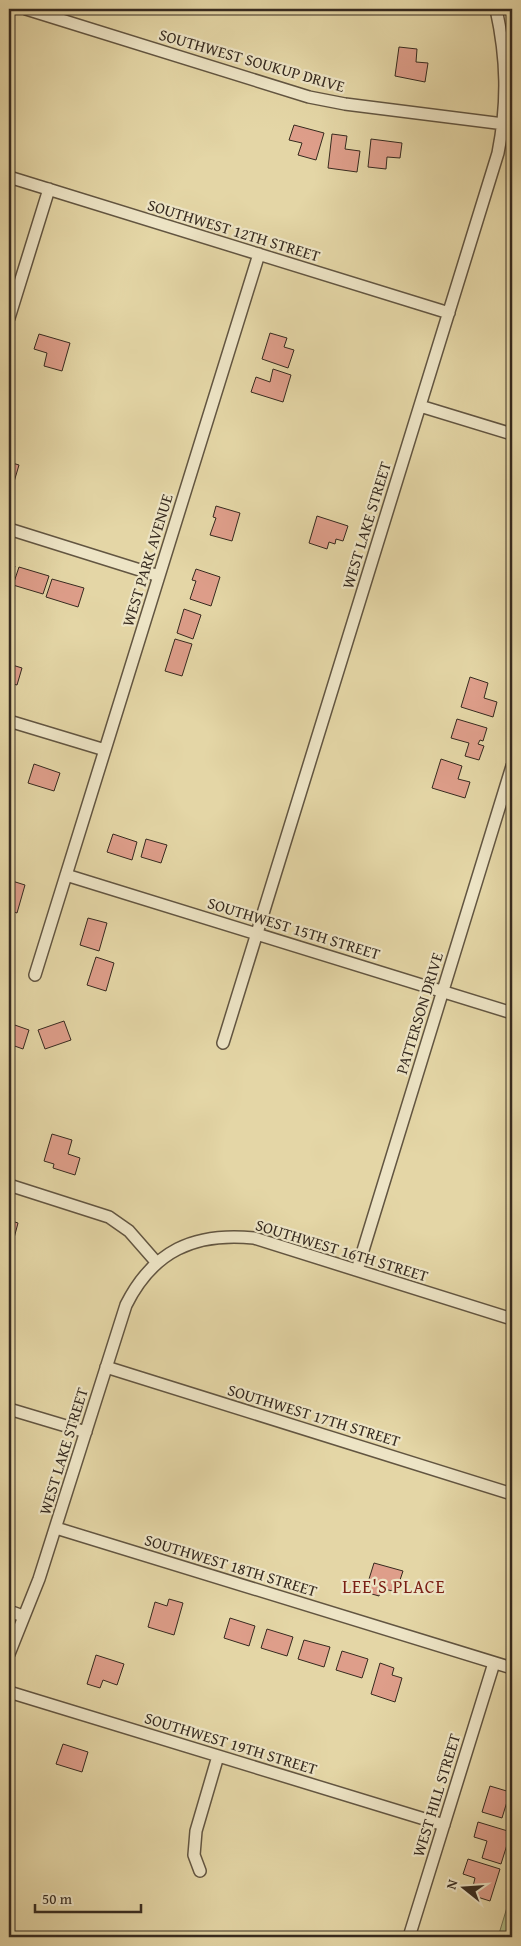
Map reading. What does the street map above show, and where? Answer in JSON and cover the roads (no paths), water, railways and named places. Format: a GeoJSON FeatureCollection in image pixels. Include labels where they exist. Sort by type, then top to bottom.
{"type":"FeatureCollection","features":[{"type":"Feature","properties":{"kind":"street","name":"SOUTHWEST SOUKUP DRIVE"},"geometry":{"type":"LineString","coordinates":[[26,9],[309,96],[345,104],[508,124]]}},
{"type":"Feature","properties":{"kind":"street","name":"WEST LAKE STREET"},"geometry":{"type":"LineString","coordinates":[[223,1043],[508,124],[502,38],[496,9]]}},
{"type":"Feature","properties":{"kind":"street","name":"SOUTHWEST 12TH STREET"},"geometry":{"type":"LineString","coordinates":[[9,177],[449,313]]}},
{"type":"Feature","properties":{"kind":"street"},"geometry":{"type":"LineString","coordinates":[[9,318],[49,190]]}},
{"type":"Feature","properties":{"kind":"street","name":"WEST PARK AVENUE"},"geometry":{"type":"LineString","coordinates":[[35,975],[259,254]]}},
{"type":"Feature","properties":{"kind":"street"},"geometry":{"type":"LineString","coordinates":[[420,406],[512,434]]}},
{"type":"Feature","properties":{"kind":"street"},"geometry":{"type":"LineString","coordinates":[[9,529],[159,576]]}},
{"type":"Feature","properties":{"kind":"street"},"geometry":{"type":"LineString","coordinates":[[9,721],[105,750]]}},
{"type":"Feature","properties":{"kind":"street","name":"PATTERSON DRIVE"},"geometry":{"type":"LineString","coordinates":[[357,1270],[442,991],[507,800],[512,766]]}},
{"type":"Feature","properties":{"kind":"street","name":"SOUTHWEST 15TH STREET"},"geometry":{"type":"LineString","coordinates":[[66,875],[512,1013]]}},
{"type":"Feature","properties":{"kind":"street"},"geometry":{"type":"LineString","coordinates":[[9,1185],[109,1217],[129,1231],[157,1263]]}},
{"type":"Feature","properties":{"kind":"street","name":"SOUTHWEST 16TH STREET"},"geometry":{"type":"LineString","coordinates":[[157,1263],[178,1248],[196,1241],[234,1236],[267,1242],[512,1319]]}},
{"type":"Feature","properties":{"kind":"street","name":"WEST LAKE STREET"},"geometry":{"type":"LineString","coordinates":[[9,1654],[39,1579],[128,1300],[142,1278],[157,1263]]}},
{"type":"Feature","properties":{"kind":"street","name":"SOUTHWEST 17TH STREET"},"geometry":{"type":"LineString","coordinates":[[106,1367],[512,1494]]}},
{"type":"Feature","properties":{"kind":"street"},"geometry":{"type":"LineString","coordinates":[[9,1409],[86,1432]]}},
{"type":"Feature","properties":{"kind":"street","name":"SOUTHWEST 18TH STREET"},"geometry":{"type":"LineString","coordinates":[[56,1528],[512,1668]]}},
{"type":"Feature","properties":{"kind":"street"},"geometry":{"type":"LineString","coordinates":[[9,1611],[24,1616]]}},
{"type":"Feature","properties":{"kind":"street","name":"WEST HILL STREET"},"geometry":{"type":"LineString","coordinates":[[409,1937],[494,1663]]}},
{"type":"Feature","properties":{"kind":"street","name":"SOUTHWEST 19TH STREET"},"geometry":{"type":"LineString","coordinates":[[9,1692],[444,1825]]}},
{"type":"Feature","properties":{"kind":"street"},"geometry":{"type":"LineString","coordinates":[[200,1871],[194,1856],[196,1831],[218,1756]]}},
{"type":"Feature","properties":{"kind":"district","name":"LEE'S PLACE"},"geometry":{"type":"Point","coordinates":[394,1587]}}]}
